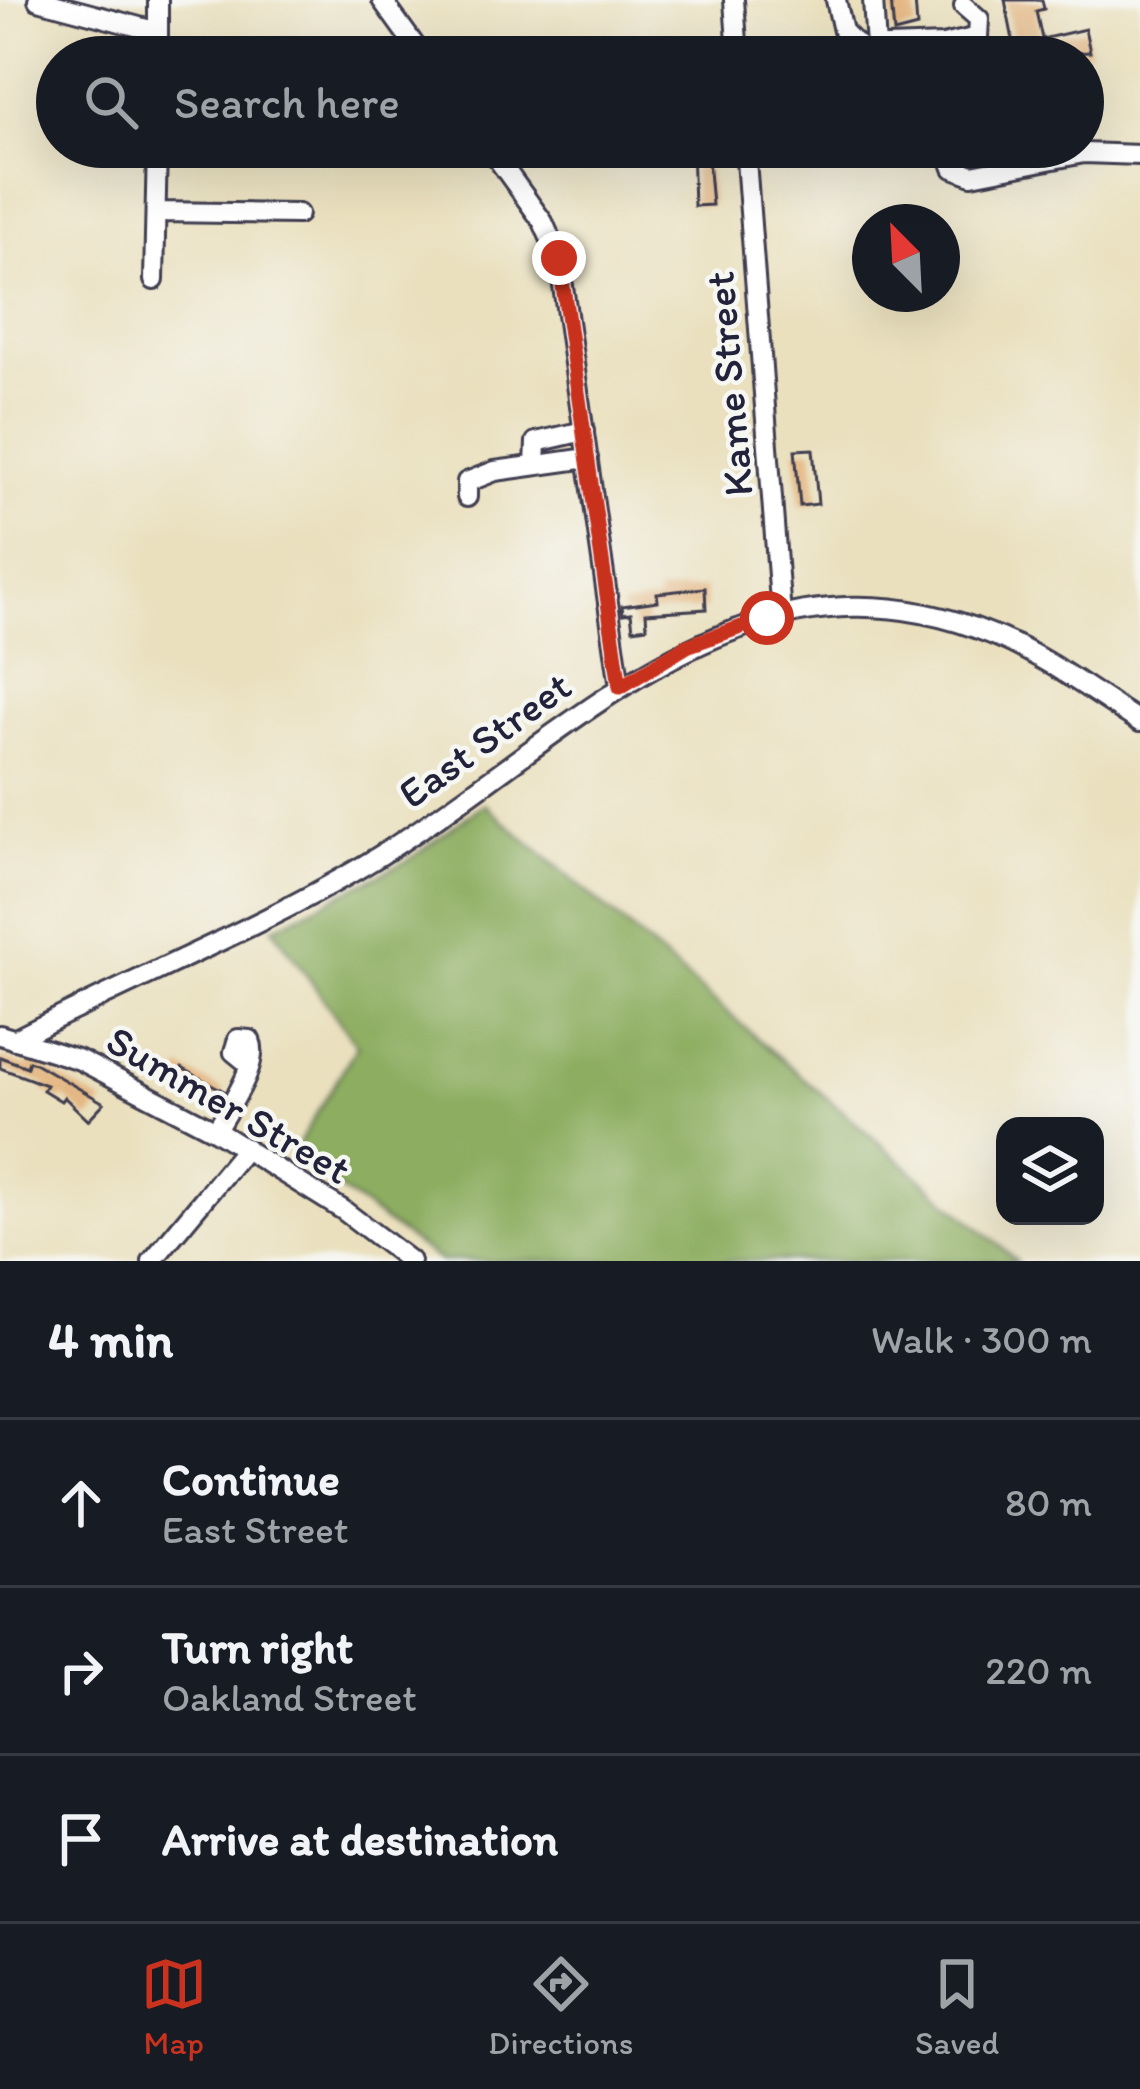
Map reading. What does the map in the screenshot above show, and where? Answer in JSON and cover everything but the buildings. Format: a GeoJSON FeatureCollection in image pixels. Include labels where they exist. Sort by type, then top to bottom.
{"type":"FeatureCollection","features":[{"type":"Feature","properties":{"kind":"street"},"geometry":{"type":"LineString","coordinates":[[38,0],[158,32]]}},
{"type":"Feature","properties":{"kind":"street"},"geometry":{"type":"LineString","coordinates":[[158,0],[158,36]]}},
{"type":"Feature","properties":{"kind":"street"},"geometry":{"type":"LineString","coordinates":[[382,0],[408,36]]}},
{"type":"Feature","properties":{"kind":"street"},"geometry":{"type":"LineString","coordinates":[[734,0],[737,36]]}},
{"type":"Feature","properties":{"kind":"street"},"geometry":{"type":"LineString","coordinates":[[836,0],[843,31],[850,36]]}},
{"type":"Feature","properties":{"kind":"street"},"geometry":{"type":"LineString","coordinates":[[873,0],[873,36]]}},
{"type":"Feature","properties":{"kind":"street"},"geometry":{"type":"LineString","coordinates":[[964,6],[979,19],[978,36]]}},
{"type":"Feature","properties":{"kind":"street"},"geometry":{"type":"LineString","coordinates":[[1104,154],[1140,155]]}},
{"type":"Feature","properties":{"kind":"street"},"geometry":{"type":"LineString","coordinates":[[154,280],[157,168]]}},
{"type":"Feature","properties":{"kind":"street"},"geometry":{"type":"LineString","coordinates":[[503,168],[543,222],[559,258],[620,687]]}},
{"type":"Feature","properties":{"kind":"street","name":"Kame Street"},"geometry":{"type":"LineString","coordinates":[[747,168],[781,615]]}},
{"type":"Feature","properties":{"kind":"street"},"geometry":{"type":"LineString","coordinates":[[953,168],[971,175],[1007,168]]}},
{"type":"Feature","properties":{"kind":"street"},"geometry":{"type":"LineString","coordinates":[[156,212],[298,214]]}},
{"type":"Feature","properties":{"kind":"street"},"geometry":{"type":"LineString","coordinates":[[535,465],[536,442],[584,431]]}},
{"type":"Feature","properties":{"kind":"street"},"geometry":{"type":"LineString","coordinates":[[467,497],[467,482],[476,477],[587,458]]}},
{"type":"Feature","properties":{"kind":"street","name":"East Street"},"geometry":{"type":"LineString","coordinates":[[7,1038],[354,871],[620,687],[718,633],[781,615],[872,608],[956,621],[1028,652],[1140,722]]}},
{"type":"Feature","properties":{"kind":"street","name":"Summer Street"},"geometry":{"type":"LineString","coordinates":[[7,1038],[80,1060],[216,1131],[344,1210],[410,1261]]}},
{"type":"Feature","properties":{"kind":"street"},"geometry":{"type":"LineString","coordinates":[[216,1131],[250,1065]]}},
{"type":"Feature","properties":{"kind":"street"},"geometry":{"type":"LineString","coordinates":[[156,1260],[246,1148]]}},
{"type":"Feature","properties":{"kind":"green space"},"geometry":{"type":"Polygon","coordinates":[[[484,804],[1017,1261],[440,1261],[292,1155],[357,1046],[273,928],[409,860],[484,804]]]}},
{"type":"Feature","properties":{"kind":"route"},"geometry":{"type":"LineString","coordinates":[[559,258],[620,687],[687,646],[767,618]]}}]}
